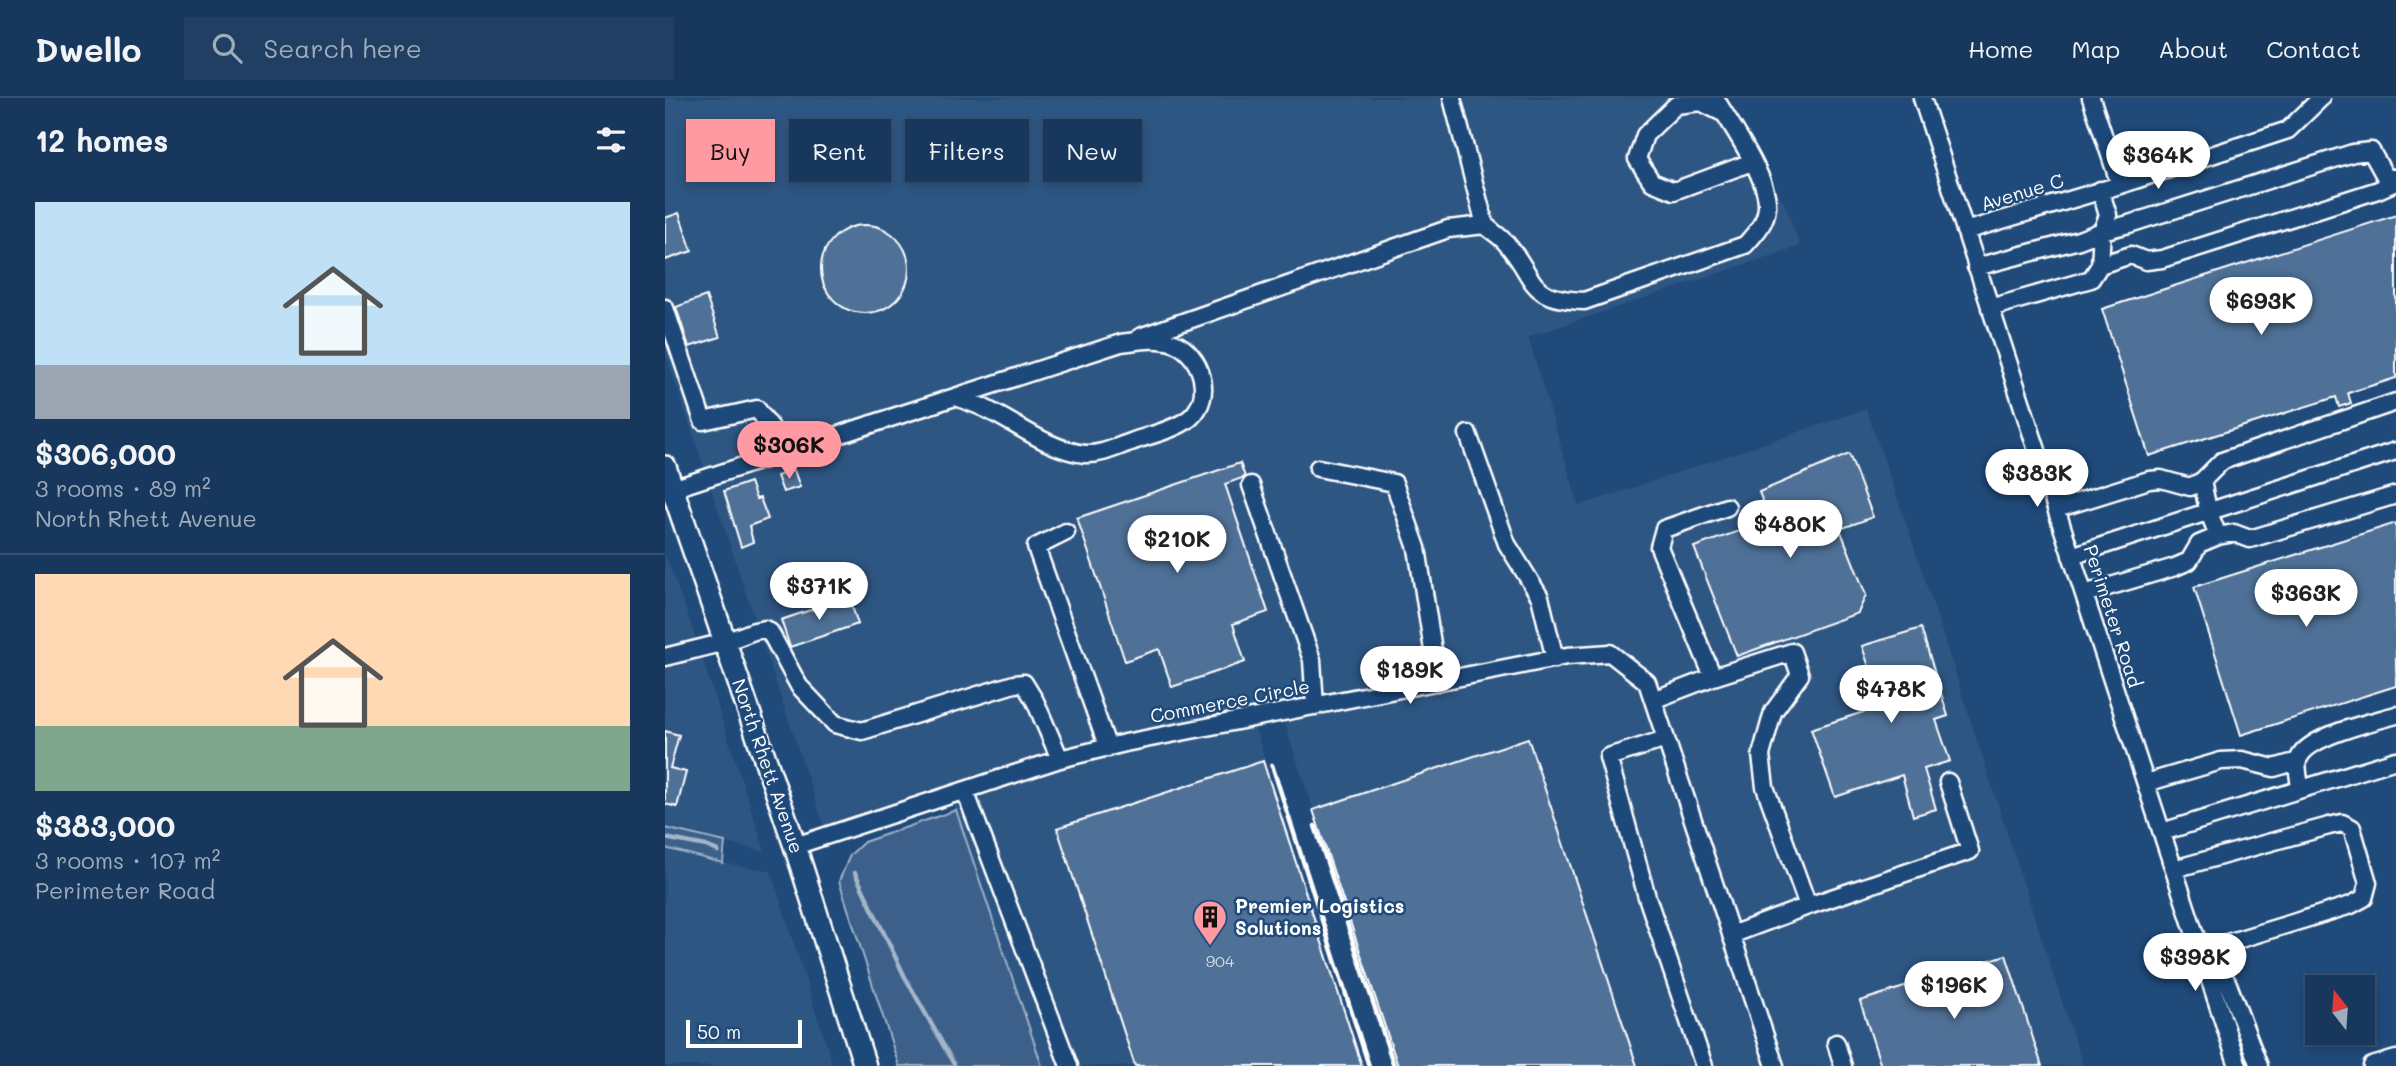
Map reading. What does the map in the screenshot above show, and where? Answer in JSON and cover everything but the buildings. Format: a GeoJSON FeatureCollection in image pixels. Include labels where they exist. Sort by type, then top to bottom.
{"type":"FeatureCollection","features":[{"type":"Feature","properties":{"kind":"main road","name":"North Rhett Avenue"},"geometry":{"type":"LineString","coordinates":[[667,477],[795,846],[865,1066]]}},
{"type":"Feature","properties":{"kind":"street"},"geometry":{"type":"LineString","coordinates":[[1452,98],[1485,225],[1506,242],[1537,289],[1558,300],[1584,301],[1745,245],[1761,228],[1767,208],[1763,182],[1715,98]]}},
{"type":"Feature","properties":{"kind":"street","name":"Perimeter Road"},"geometry":{"type":"LineString","coordinates":[[1922,98],[2174,869],[2205,950]]}},
{"type":"Feature","properties":{"kind":"street"},"geometry":{"type":"LineString","coordinates":[[2091,98],[2120,184]]}},
{"type":"Feature","properties":{"kind":"street","name":"Avenue C"},"geometry":{"type":"LineString","coordinates":[[1965,231],[2288,130],[2321,98]]}},
{"type":"Feature","properties":{"kind":"street"},"geometry":{"type":"LineString","coordinates":[[1725,114],[1701,102],[1676,105],[1645,135],[1637,159],[1652,182],[1674,191],[1752,162]]}},
{"type":"Feature","properties":{"kind":"street"},"geometry":{"type":"LineString","coordinates":[[1976,267],[2079,240],[2102,230],[2129,224],[2353,152],[2371,151],[2385,176],[2396,180]]}},
{"type":"Feature","properties":{"kind":"street"},"geometry":{"type":"LineString","coordinates":[[2100,265],[2131,255],[2146,261],[2162,259],[2378,190],[2396,180]]}},
{"type":"Feature","properties":{"kind":"street"},"geometry":{"type":"LineString","coordinates":[[1990,308],[2091,279],[2100,265],[2102,230],[2108,215],[2100,190]]}},
{"type":"Feature","properties":{"kind":"street"},"geometry":{"type":"LineString","coordinates":[[667,477],[789,451],[959,398],[1448,229],[1485,225]]}},
{"type":"Feature","properties":{"kind":"street"},"geometry":{"type":"LineString","coordinates":[[665,308],[703,421],[757,410],[789,451]]}},
{"type":"Feature","properties":{"kind":"street"},"geometry":{"type":"LineString","coordinates":[[959,398],[1061,447],[1084,454],[1097,454],[1190,418],[1199,405],[1204,387],[1200,369],[1189,352],[1172,342],[1148,340],[1121,343]]}},
{"type":"Feature","properties":{"kind":"street"},"geometry":{"type":"LineString","coordinates":[[2056,509],[2149,480],[2161,479],[2190,487],[2202,481],[2222,461],[2396,402]]}},
{"type":"Feature","properties":{"kind":"street"},"geometry":{"type":"LineString","coordinates":[[1468,434],[1507,544],[1540,597],[1555,659]]}},
{"type":"Feature","properties":{"kind":"street"},"geometry":{"type":"LineString","coordinates":[[2071,556],[2396,451]]}},
{"type":"Feature","properties":{"kind":"street"},"geometry":{"type":"LineString","coordinates":[[1318,468],[1394,484],[1417,548],[1438,682]]}},
{"type":"Feature","properties":{"kind":"street"},"geometry":{"type":"LineString","coordinates":[[2202,481],[2218,536]]}},
{"type":"Feature","properties":{"kind":"street"},"geometry":{"type":"LineString","coordinates":[[1251,485],[1312,660],[1315,706]]}},
{"type":"Feature","properties":{"kind":"street"},"geometry":{"type":"LineString","coordinates":[[2084,594],[2189,561],[2199,544],[2218,536],[2234,533],[2250,539],[2396,495]]}},
{"type":"Feature","properties":{"kind":"street"},"geometry":{"type":"LineString","coordinates":[[1713,677],[1659,547],[1664,529],[1727,507]]}},
{"type":"Feature","properties":{"kind":"street"},"geometry":{"type":"LineString","coordinates":[[1066,532],[1036,547],[1108,748]]}},
{"type":"Feature","properties":{"kind":"street"},"geometry":{"type":"LineString","coordinates":[[665,657],[765,629],[770,632],[799,686],[808,696],[835,724],[862,731],[1024,683],[1035,701],[1060,759]]}},
{"type":"Feature","properties":{"kind":"street"},"geometry":{"type":"LineString","coordinates":[[1653,700],[1713,677],[1792,652],[1800,675],[1773,712],[1761,755],[1765,787],[1808,906]]}},
{"type":"Feature","properties":{"kind":"street","name":"Commerce Circle"},"geometry":{"type":"LineString","coordinates":[[795,846],[1060,759],[1555,659],[1610,653],[1647,682],[1775,1066]]}},
{"type":"Feature","properties":{"kind":"street"},"geometry":{"type":"LineString","coordinates":[[2300,789],[2298,761],[2306,748],[2319,739],[2396,715]]}},
{"type":"Feature","properties":{"kind":"street"},"geometry":{"type":"LineString","coordinates":[[1666,739],[1608,757],[1647,897],[1704,1066]]}},
{"type":"Feature","properties":{"kind":"street"},"geometry":{"type":"LineString","coordinates":[[2146,783],[2221,761],[2242,760],[2274,768],[2298,761]]}},
{"type":"Feature","properties":{"kind":"street"},"geometry":{"type":"LineString","coordinates":[[2162,832],[2396,760]]}},
{"type":"Feature","properties":{"kind":"street"},"geometry":{"type":"LineString","coordinates":[[1731,935],[1970,851],[1948,782]]}},
{"type":"Feature","properties":{"kind":"street"},"geometry":{"type":"LineString","coordinates":[[965,791],[1069,1066]]}},
{"type":"Feature","properties":{"kind":"street"},"geometry":{"type":"LineString","coordinates":[[2174,869],[2342,823],[2352,828],[2368,883],[2364,898],[2351,905],[2205,950]]}},
{"type":"Feature","properties":{"kind":"street"},"geometry":{"type":"LineString","coordinates":[[2205,950],[2238,1066]]}},
{"type":"Feature","properties":{"kind":"street"},"geometry":{"type":"LineString","coordinates":[[2205,950],[2228,984],[2259,1066]]}},
{"type":"Feature","properties":{"kind":"street"},"geometry":{"type":"LineString","coordinates":[[1836,1044],[1843,1066]]}},
{"type":"Feature","properties":{"kind":"street"},"geometry":{"type":"LineString","coordinates":[[2372,1066],[2396,1059]]}},
{"type":"Feature","properties":{"kind":"shaded area"},"geometry":{"type":"Polygon","coordinates":[[[665,98],[1725,98],[1786,207],[1800,246],[1528,337],[1579,506],[1866,409],[1908,528],[2083,1066],[1399,1066],[1281,713],[1252,719],[1364,1066],[1042,1066],[951,795],[827,835],[665,351],[665,98]]]}},
{"type":"Feature","properties":{"kind":"shaded area"},"geometry":{"type":"Polygon","coordinates":[[[665,554],[691,624],[765,852],[665,828],[665,554]]]}},
{"type":"Feature","properties":{"kind":"shaded area"},"geometry":{"type":"Polygon","coordinates":[[[956,810],[1042,1066],[899,1066],[839,881],[850,855],[864,842],[956,810]]]}},
{"type":"Feature","properties":{"kind":"shaded area"},"geometry":{"type":"Polygon","coordinates":[[[665,828],[725,842],[723,863],[665,848],[665,828]]]}},
{"type":"Feature","properties":{"kind":"shaded area"},"geometry":{"type":"Polygon","coordinates":[[[665,848],[723,863],[771,871],[833,1066],[665,1066],[665,848]]]}},
{"type":"Feature","properties":{"kind":"waterway"},"geometry":{"type":"LineString","coordinates":[[665,838],[718,851]]}},
{"type":"Feature","properties":{"kind":"waterway"},"geometry":{"type":"LineString","coordinates":[[855,873],[905,977],[955,1066]]}},
{"type":"Feature","properties":{"kind":"railway"},"geometry":{"type":"LineString","coordinates":[[1272,765],[1369,1066]]}},
{"type":"Feature","properties":{"kind":"railway"},"geometry":{"type":"LineString","coordinates":[[1315,826],[1394,1066]]}},
{"type":"Feature","properties":{"kind":"place","name":"Premier Logistics Solutions"},"geometry":{"type":"Point","coordinates":[1210,947]}}]}
